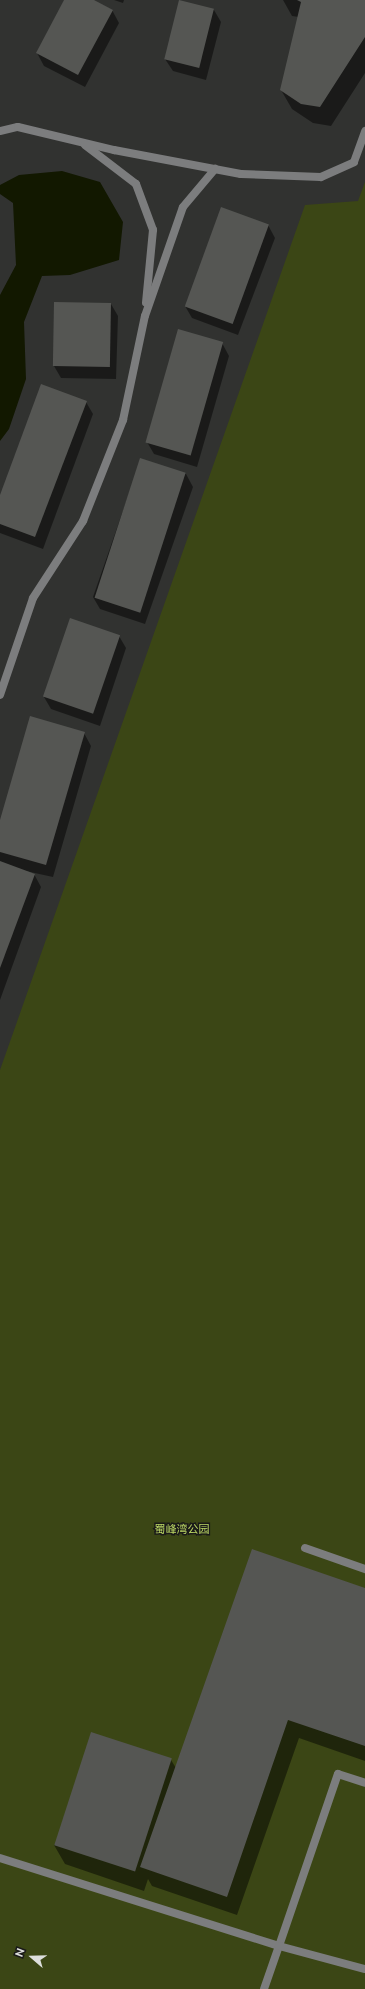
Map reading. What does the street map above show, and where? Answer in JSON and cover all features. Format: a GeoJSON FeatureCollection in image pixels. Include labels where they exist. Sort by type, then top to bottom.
{"type":"FeatureCollection","features":[{"type":"Feature","properties":{"kind":"street"},"geometry":{"type":"LineString","coordinates":[[0,131],[18,127],[215,169],[321,177],[354,162],[365,131]]}},
{"type":"Feature","properties":{"kind":"street"},"geometry":{"type":"LineString","coordinates":[[0,695],[33,598],[83,521],[123,420],[145,316],[154,230],[136,184],[83,142]]}},
{"type":"Feature","properties":{"kind":"street"},"geometry":{"type":"LineString","coordinates":[[145,316],[183,207],[215,169]]}},
{"type":"Feature","properties":{"kind":"street"},"geometry":{"type":"LineString","coordinates":[[305,1548],[365,1569]]}},
{"type":"Feature","properties":{"kind":"street"},"geometry":{"type":"LineString","coordinates":[[264,1989],[338,1774],[365,1783]]}},
{"type":"Feature","properties":{"kind":"street"},"geometry":{"type":"LineString","coordinates":[[0,1858],[278,1946],[365,1969]]}},
{"type":"Feature","properties":{"kind":"green space","name":"蜀峰湾公园"},"geometry":{"type":"Polygon","coordinates":[[[365,182],[365,1989],[0,1989],[0,1070],[305,205],[358,201],[365,182]]]}},
{"type":"Feature","properties":{"kind":"shaded area"},"geometry":{"type":"Polygon","coordinates":[[[62,171],[100,182],[123,222],[119,260],[70,275],[42,276],[24,322],[26,379],[9,429],[0,441],[0,295],[16,265],[13,203],[0,194],[0,185],[19,175],[62,171]]]}},
{"type":"Feature","properties":{"kind":"building"},"geometry":{"type":"Polygon","coordinates":[[[64,0],[94,0],[113,10],[78,75],[36,53],[64,0]]]}},
{"type":"Feature","properties":{"kind":"building"},"geometry":{"type":"Polygon","coordinates":[[[179,0],[214,9],[199,68],[164,59],[179,0]]]}},
{"type":"Feature","properties":{"kind":"building"},"geometry":{"type":"Polygon","coordinates":[[[297,0],[365,0],[365,37],[320,107],[301,104],[280,90],[301,2],[297,0]]]}},
{"type":"Feature","properties":{"kind":"building"},"geometry":{"type":"Polygon","coordinates":[[[221,207],[269,224],[233,324],[185,307],[221,207]]]}},
{"type":"Feature","properties":{"kind":"building"},"geometry":{"type":"Polygon","coordinates":[[[54,302],[111,303],[110,367],[53,366],[54,302]]]}},
{"type":"Feature","properties":{"kind":"building"},"geometry":{"type":"Polygon","coordinates":[[[178,329],[223,342],[191,455],[145,442],[178,329]]]}},
{"type":"Feature","properties":{"kind":"building"},"geometry":{"type":"Polygon","coordinates":[[[41,384],[87,401],[35,537],[0,524],[0,495],[41,384]]]}},
{"type":"Feature","properties":{"kind":"building"},"geometry":{"type":"Polygon","coordinates":[[[140,458],[186,473],[140,613],[95,598],[140,458]]]}},
{"type":"Feature","properties":{"kind":"building"},"geometry":{"type":"Polygon","coordinates":[[[70,618],[120,635],[93,714],[43,696],[70,618]]]}},
{"type":"Feature","properties":{"kind":"building"},"geometry":{"type":"Polygon","coordinates":[[[30,716],[85,732],[46,865],[0,852],[0,820],[30,716]]]}},
{"type":"Feature","properties":{"kind":"building"},"geometry":{"type":"Polygon","coordinates":[[[0,861],[35,874],[0,968],[0,861]]]}},
{"type":"Feature","properties":{"kind":"building"},"geometry":{"type":"Polygon","coordinates":[[[252,1549],[365,1588],[365,1746],[288,1720],[227,1897],[140,1867],[252,1549]]]}},
{"type":"Feature","properties":{"kind":"building"},"geometry":{"type":"Polygon","coordinates":[[[91,1732],[172,1758],[135,1871],[54,1845],[91,1732]]]}}]}
